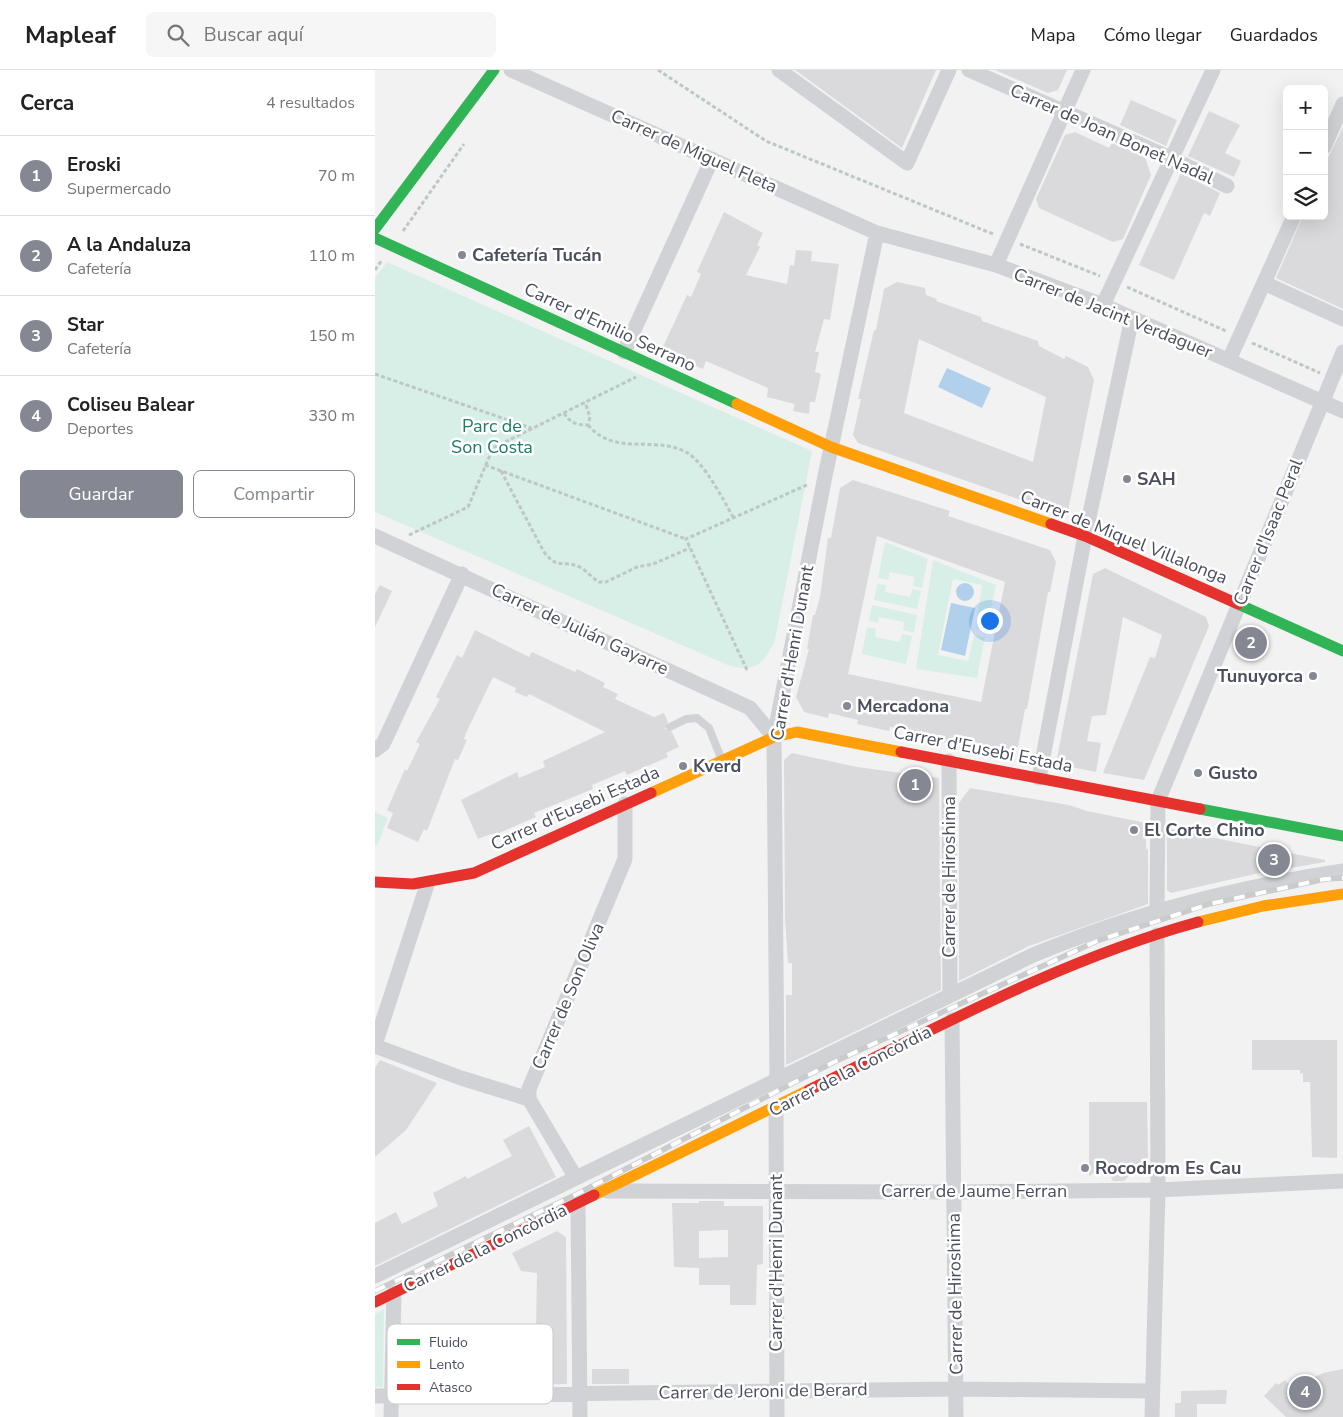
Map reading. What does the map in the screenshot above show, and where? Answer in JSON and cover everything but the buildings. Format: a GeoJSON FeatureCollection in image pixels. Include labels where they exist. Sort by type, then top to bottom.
{"type":"FeatureCollection","features":[{"type":"Feature","properties":{"kind":"street"},"geometry":{"type":"LineString","coordinates":[[375,229],[494,70]]}},
{"type":"Feature","properties":{"kind":"street","name":"Carrer de Miguel Fleta"},"geometry":{"type":"LineString","coordinates":[[511,70],[877,232]]}},
{"type":"Feature","properties":{"kind":"street"},"geometry":{"type":"LineString","coordinates":[[779,70],[907,163],[949,70]]}},
{"type":"Feature","properties":{"kind":"street","name":"Carrer de Joan Bonet Nadal"},"geometry":{"type":"LineString","coordinates":[[969,70],[1173,159],[1227,186]]}},
{"type":"Feature","properties":{"kind":"street"},"geometry":{"type":"LineString","coordinates":[[996,265],[1083,70]]}},
{"type":"Feature","properties":{"kind":"street"},"geometry":{"type":"LineString","coordinates":[[1103,305],[1173,159],[1213,70]]}},
{"type":"Feature","properties":{"kind":"street"},"geometry":{"type":"LineString","coordinates":[[1328,138],[1343,104]]}},
{"type":"Feature","properties":{"kind":"street"},"geometry":{"type":"LineString","coordinates":[[624,352],[712,159]]}},
{"type":"Feature","properties":{"kind":"street"},"geometry":{"type":"LineString","coordinates":[[1229,360],[1292,220]]}},
{"type":"Feature","properties":{"kind":"street","name":"Carrer de Jacint Verdaguer"},"geometry":{"type":"LineString","coordinates":[[877,232],[996,265],[1103,305],[1343,411]]}},
{"type":"Feature","properties":{"kind":"street","name":"Carrer d'Henri Dunant"},"geometry":{"type":"LineString","coordinates":[[777,1081],[774,736],[825,476],[877,232]]}},
{"type":"Feature","properties":{"kind":"street","name":"Carrer d'Emilio Serrano"},"geometry":{"type":"LineString","coordinates":[[375,238],[831,447]]}},
{"type":"Feature","properties":{"kind":"street"},"geometry":{"type":"LineString","coordinates":[[1264,284],[1343,319]]}},
{"type":"Feature","properties":{"kind":"street"},"geometry":{"type":"LineString","coordinates":[[1039,778],[1085,536],[1132,318]]}},
{"type":"Feature","properties":{"kind":"street","name":"Carrer d'Isaac Peral"},"geometry":{"type":"LineString","coordinates":[[1159,801],[1343,352]]}},
{"type":"Feature","properties":{"kind":"street","name":"Carrer de Miquel Villalonga"},"geometry":{"type":"LineString","coordinates":[[831,447],[1085,536],[1240,603],[1343,651]]}},
{"type":"Feature","properties":{"kind":"street","name":"Carrer de Julián Gayarre"},"geometry":{"type":"LineString","coordinates":[[375,536],[462,574],[750,708],[774,736]]}},
{"type":"Feature","properties":{"kind":"street"},"geometry":{"type":"LineString","coordinates":[[375,750],[383,744],[462,574]]}},
{"type":"Feature","properties":{"kind":"street","name":"Carrer d'Eusebi Estada"},"geometry":{"type":"LineString","coordinates":[[375,882],[388,885],[427,885],[474,873],[774,736],[797,732],[1343,836]]}},
{"type":"Feature","properties":{"kind":"street","name":"Carrer de Hiroshima"},"geometry":{"type":"LineString","coordinates":[[949,761],[950,994]]}},
{"type":"Feature","properties":{"kind":"street"},"geometry":{"type":"LineString","coordinates":[[1157,910],[1159,801]]}},
{"type":"Feature","properties":{"kind":"street","name":"Carrer de Son Oliva"},"geometry":{"type":"LineString","coordinates":[[529,1099],[529,1089],[625,859],[625,804]]}},
{"type":"Feature","properties":{"kind":"street","name":"Carrer de la Concòrdia"},"geometry":{"type":"LineString","coordinates":[[375,1276],[777,1081],[950,994],[1094,929],[1157,910],[1229,892],[1343,871]]}},
{"type":"Feature","properties":{"kind":"street"},"geometry":{"type":"LineString","coordinates":[[427,885],[375,1045],[461,1078],[529,1099],[576,1178]]}},
{"type":"Feature","properties":{"kind":"street","name":"Carrer de la Concòrdia"},"geometry":{"type":"LineString","coordinates":[[375,1302],[1052,972],[1103,951],[1254,907],[1343,894]]}},
{"type":"Feature","properties":{"kind":"street"},"geometry":{"type":"LineString","coordinates":[[1152,1417],[1158,1190],[1157,935]]}},
{"type":"Feature","properties":{"kind":"street","name":"Carrer de Hiroshima"},"geometry":{"type":"LineString","coordinates":[[952,1020],[956,1417]]}},
{"type":"Feature","properties":{"kind":"street","name":"Carrer d'Henri Dunant"},"geometry":{"type":"LineString","coordinates":[[776,1108],[777,1417]]}},
{"type":"Feature","properties":{"kind":"street","name":"Carrer de Jaume Ferran"},"geometry":{"type":"LineString","coordinates":[[605,1191],[953,1192],[1158,1190],[1343,1181]]}},
{"type":"Feature","properties":{"kind":"street"},"geometry":{"type":"LineString","coordinates":[[578,1203],[580,1417]]}},
{"type":"Feature","properties":{"kind":"street"},"geometry":{"type":"LineString","coordinates":[[393,1324],[394,1293]]}},
{"type":"Feature","properties":{"kind":"street","name":"Carrer de Jeroni de Berard"},"geometry":{"type":"LineString","coordinates":[[553,1394],[955,1389],[1152,1391]]}},
{"type":"Feature","properties":{"kind":"street"},"geometry":{"type":"LineString","coordinates":[[391,1417],[392,1404]]}},
{"type":"Feature","properties":{"kind":"lane"},"geometry":{"type":"LineString","coordinates":[[670,727],[686,720],[697,718],[709,728],[722,760]]}},
{"type":"Feature","properties":{"kind":"path"},"geometry":{"type":"LineString","coordinates":[[658,70],[766,141],[865,183]]}},
{"type":"Feature","properties":{"kind":"path"},"geometry":{"type":"LineString","coordinates":[[375,270],[465,143]]}},
{"type":"Feature","properties":{"kind":"path"},"geometry":{"type":"LineString","coordinates":[[392,544],[468,507],[493,448],[657,367]]}},
{"type":"Feature","properties":{"kind":"path"},"geometry":{"type":"LineString","coordinates":[[375,374],[532,429]]}},
{"type":"Feature","properties":{"kind":"path"},"geometry":{"type":"LineString","coordinates":[[585,402],[590,417],[588,425]]}},
{"type":"Feature","properties":{"kind":"path"},"geometry":{"type":"LineString","coordinates":[[564,413],[569,422],[578,425],[588,425],[605,439],[618,444],[665,446],[687,453],[709,476],[733,518]]}},
{"type":"Feature","properties":{"kind":"path"},"geometry":{"type":"LineString","coordinates":[[485,465],[686,539],[825,476]]}},
{"type":"Feature","properties":{"kind":"path"},"geometry":{"type":"LineString","coordinates":[[501,471],[540,545],[551,561],[557,564],[579,567],[599,582],[606,582],[637,567],[653,564],[690,548]]}},
{"type":"Feature","properties":{"kind":"path"},"geometry":{"type":"LineString","coordinates":[[686,539],[747,670]]}},
{"type":"Feature","properties":{"kind":"green space","name":"Parc de Son Costa"},"geometry":{"type":"Polygon","coordinates":[[[387,262],[812,451],[775,640],[763,660],[753,667],[739,668],[730,666],[375,512],[375,278],[387,262]]]}},
{"type":"Feature","properties":{"kind":"green space"},"geometry":{"type":"Polygon","coordinates":[[[885,542],[928,559],[922,588],[913,586],[914,577],[890,572],[888,580],[878,578],[885,542]]]}},
{"type":"Feature","properties":{"kind":"green space"},"geometry":{"type":"Polygon","coordinates":[[[933,560],[996,585],[986,629],[976,628],[982,585],[953,579],[938,655],[968,661],[974,635],[985,637],[977,678],[916,669],[933,560]]]}},
{"type":"Feature","properties":{"kind":"green space"},"geometry":{"type":"Polygon","coordinates":[[[877,584],[886,585],[885,592],[910,597],[912,589],[921,591],[917,609],[874,600],[877,584]]]}},
{"type":"Feature","properties":{"kind":"green space"},"geometry":{"type":"Polygon","coordinates":[[[872,605],[917,615],[914,633],[903,630],[904,622],[879,617],[878,623],[869,621],[872,605]]]}},
{"type":"Feature","properties":{"kind":"green space"},"geometry":{"type":"Polygon","coordinates":[[[867,627],[876,629],[875,637],[900,642],[902,634],[912,636],[906,664],[862,654],[867,627]]]}},
{"type":"Feature","properties":{"kind":"green space"},"geometry":{"type":"Polygon","coordinates":[[[375,812],[388,818],[377,846],[375,845],[375,812]]]}},
{"type":"Feature","properties":{"kind":"green space"},"geometry":{"type":"Polygon","coordinates":[[[384,1309],[383,1387],[375,1387],[375,1314],[384,1309]]]}},
{"type":"Feature","properties":{"kind":"water"},"geometry":{"type":"Polygon","coordinates":[[[947,368],[991,388],[982,408],[938,387],[947,368]]]}},
{"type":"Feature","properties":{"kind":"water"},"geometry":{"type":"Polygon","coordinates":[[[965,583],[971,586],[974,592],[971,598],[965,601],[959,598],[956,592],[959,586],[965,583]]]}},
{"type":"Feature","properties":{"kind":"water"},"geometry":{"type":"Polygon","coordinates":[[[951,603],[975,608],[965,656],[941,650],[951,603]]]}},
{"type":"Feature","properties":{"kind":"railway"},"geometry":{"type":"LineString","coordinates":[[375,1291],[577,1194],[834,1062],[1097,941],[1209,904],[1325,879],[1343,878]]}},
{"type":"Feature","properties":{"kind":"traffic: fast"},"geometry":{"type":"LineString","coordinates":[[375,229],[494,70]]}},
{"type":"Feature","properties":{"kind":"traffic: fast"},"geometry":{"type":"LineString","coordinates":[[375,238],[737,404]]}},
{"type":"Feature","properties":{"kind":"traffic: fast"},"geometry":{"type":"LineString","coordinates":[[1238,604],[1343,651]]}},
{"type":"Feature","properties":{"kind":"traffic: fast"},"geometry":{"type":"LineString","coordinates":[[1200,809],[1343,836]]}},
{"type":"Feature","properties":{"kind":"traffic: slow"},"geometry":{"type":"LineString","coordinates":[[737,404],[831,447],[1051,524]]}},
{"type":"Feature","properties":{"kind":"traffic: slow"},"geometry":{"type":"LineString","coordinates":[[651,793],[774,737],[797,732],[901,752]]}},
{"type":"Feature","properties":{"kind":"traffic: slow"},"geometry":{"type":"LineString","coordinates":[[1198,922],[1263,906],[1343,894]]}},
{"type":"Feature","properties":{"kind":"traffic: slow"},"geometry":{"type":"LineString","coordinates":[[594,1195],[809,1090]]}},
{"type":"Feature","properties":{"kind":"traffic: jam"},"geometry":{"type":"LineString","coordinates":[[1051,524],[1085,536],[1238,604]]}},
{"type":"Feature","properties":{"kind":"traffic: jam"},"geometry":{"type":"LineString","coordinates":[[901,752],[1200,809]]}},
{"type":"Feature","properties":{"kind":"traffic: jam"},"geometry":{"type":"LineString","coordinates":[[375,882],[413,884],[474,873],[651,793]]}},
{"type":"Feature","properties":{"kind":"traffic: jam"},"geometry":{"type":"LineString","coordinates":[[809,1090],[1000,997],[1048,976],[1097,956],[1198,922]]}},
{"type":"Feature","properties":{"kind":"traffic: jam"},"geometry":{"type":"LineString","coordinates":[[375,1302],[594,1195]]}},
{"type":"Feature","properties":{"kind":"place","name":"Cafetería Tucán"},"geometry":{"type":"Point","coordinates":[462,255]}},
{"type":"Feature","properties":{"kind":"place","name":"SAH"},"geometry":{"type":"Point","coordinates":[1127,479]}},
{"type":"Feature","properties":{"kind":"place","name":"A la Andaluza"},"geometry":{"type":"Point","coordinates":[1251,643]}},
{"type":"Feature","properties":{"kind":"place","name":"Tunuyorca"},"geometry":{"type":"Point","coordinates":[1313,676]}},
{"type":"Feature","properties":{"kind":"place","name":"Mercadona"},"geometry":{"type":"Point","coordinates":[847,706]}},
{"type":"Feature","properties":{"kind":"place","name":"Kverd"},"geometry":{"type":"Point","coordinates":[683,766]}},
{"type":"Feature","properties":{"kind":"place","name":"Gusto"},"geometry":{"type":"Point","coordinates":[1198,773]}},
{"type":"Feature","properties":{"kind":"place","name":"Eroski"},"geometry":{"type":"Point","coordinates":[915,785]}},
{"type":"Feature","properties":{"kind":"place","name":"El Corte Chino"},"geometry":{"type":"Point","coordinates":[1134,830]}},
{"type":"Feature","properties":{"kind":"place","name":"Star"},"geometry":{"type":"Point","coordinates":[1274,860]}},
{"type":"Feature","properties":{"kind":"place","name":"Rocodrom Es Cau"},"geometry":{"type":"Point","coordinates":[1085,1168]}},
{"type":"Feature","properties":{"kind":"place","name":"Coliseu Balear"},"geometry":{"type":"Point","coordinates":[1305,1392]}}]}
